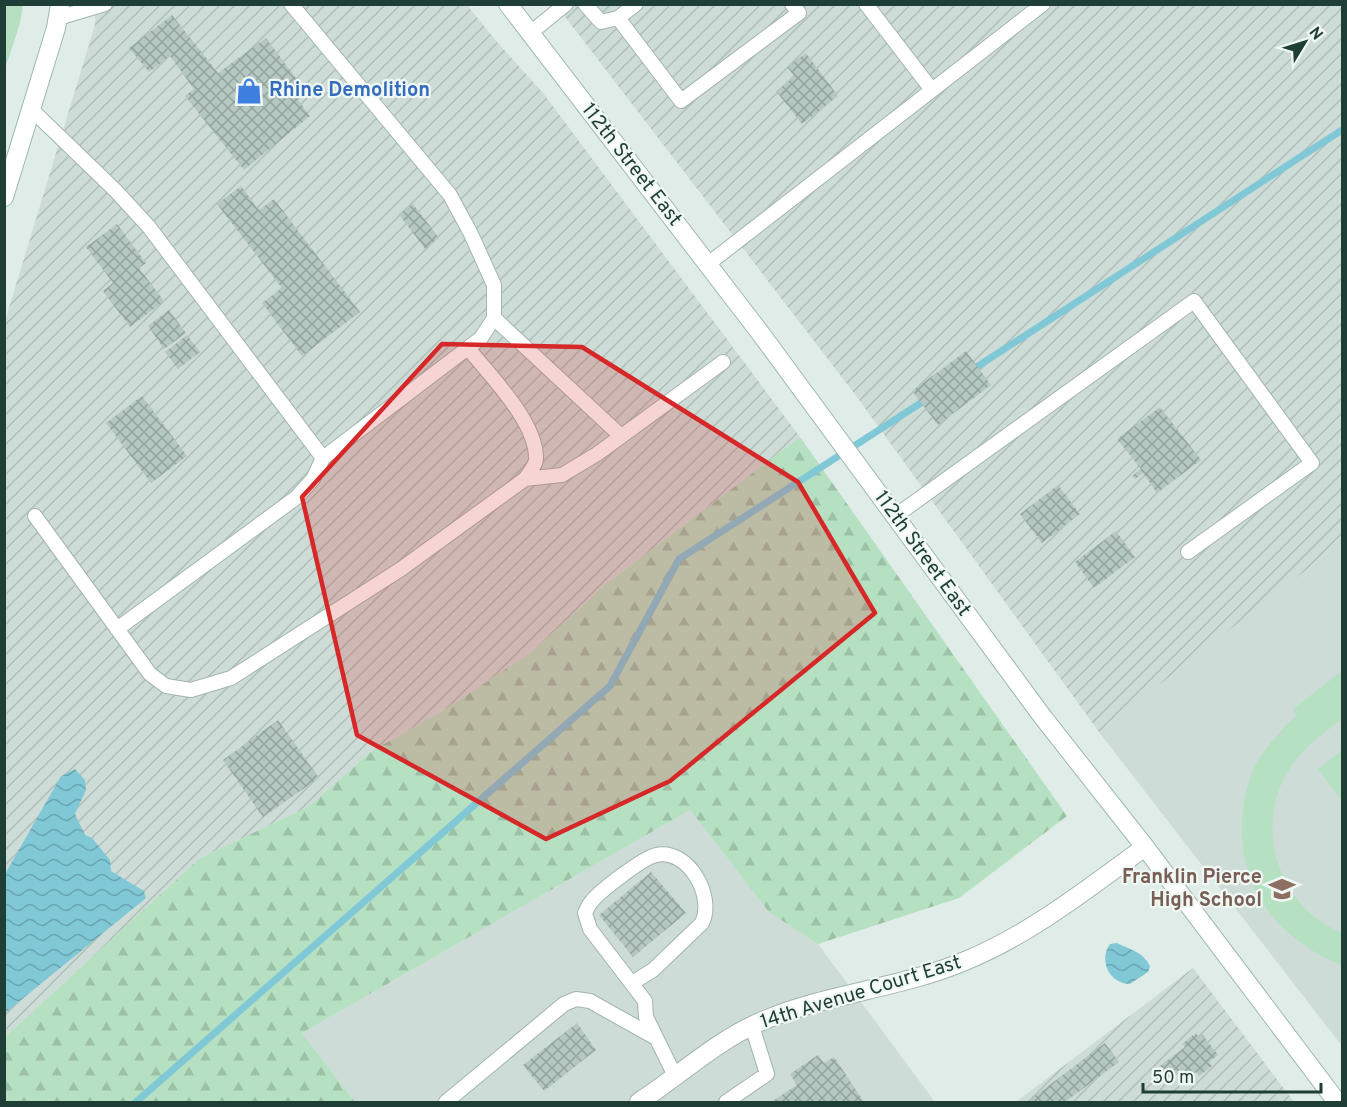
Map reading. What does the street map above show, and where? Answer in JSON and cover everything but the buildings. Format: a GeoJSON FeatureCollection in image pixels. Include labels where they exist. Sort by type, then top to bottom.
{"type":"FeatureCollection","features":[{"type":"Feature","properties":{"kind":"main road","name":"112th Street East"},"geometry":{"type":"LineString","coordinates":[[508,4],[761,334],[1042,716],[1337,1096]]}},
{"type":"Feature","properties":{"kind":"main road"},"geometry":{"type":"LineString","coordinates":[[4,197],[32,110],[59,11]]}},
{"type":"Feature","properties":{"kind":"main road","name":"14th Avenue Court East"},"geometry":{"type":"LineString","coordinates":[[639,1102],[676,1078],[730,1037],[752,1026],[820,1001],[941,970],[967,960],[1048,917],[1145,847]]}},
{"type":"Feature","properties":{"kind":"lane"},"geometry":{"type":"LineString","coordinates":[[59,11],[105,4]]}},
{"type":"Feature","properties":{"kind":"lane"},"geometry":{"type":"LineString","coordinates":[[117,628],[297,497],[313,479],[323,458],[481,338],[494,318],[494,285],[450,195],[291,4]]}},
{"type":"Feature","properties":{"kind":"lane"},"geometry":{"type":"LineString","coordinates":[[529,34],[567,4]]}},
{"type":"Feature","properties":{"kind":"lane"},"geometry":{"type":"LineString","coordinates":[[585,4],[601,22],[618,18],[636,4]]}},
{"type":"Feature","properties":{"kind":"lane"},"geometry":{"type":"LineString","coordinates":[[618,18],[681,101],[799,13],[792,4]]}},
{"type":"Feature","properties":{"kind":"lane"},"geometry":{"type":"LineString","coordinates":[[866,4],[932,90]]}},
{"type":"Feature","properties":{"kind":"lane"},"geometry":{"type":"LineString","coordinates":[[708,264],[1043,4]]}},
{"type":"Feature","properties":{"kind":"lane"},"geometry":{"type":"LineString","coordinates":[[32,110],[116,191],[148,227],[323,458]]}},
{"type":"Feature","properties":{"kind":"lane"},"geometry":{"type":"LineString","coordinates":[[894,517],[1194,301],[1312,463],[1188,552]]}},
{"type":"Feature","properties":{"kind":"lane"},"geometry":{"type":"LineString","coordinates":[[494,318],[621,436]]}},
{"type":"Feature","properties":{"kind":"lane"},"geometry":{"type":"LineString","coordinates":[[35,516],[150,674],[166,686],[191,690],[231,678],[401,569],[525,479],[536,461],[533,437],[515,407],[468,348]]}},
{"type":"Feature","properties":{"kind":"lane"},"geometry":{"type":"LineString","coordinates":[[525,479],[562,475],[621,436],[723,362]]}},
{"type":"Feature","properties":{"kind":"lane"},"geometry":{"type":"LineString","coordinates":[[632,983],[653,970],[702,923],[706,914],[706,902],[699,880],[684,862],[669,855],[657,855],[643,860],[591,901],[585,913],[590,929],[645,1001],[646,1017],[676,1078]]}},
{"type":"Feature","properties":{"kind":"lane"},"geometry":{"type":"LineString","coordinates":[[446,1102],[564,1004],[576,999],[590,1001],[656,1038]]}},
{"type":"Feature","properties":{"kind":"lane"},"geometry":{"type":"LineString","coordinates":[[726,1102],[766,1074],[752,1026]]}},
{"type":"Feature","properties":{"kind":"highlighted area"},"geometry":{"type":"Polygon","coordinates":[[[442,344],[582,347],[798,482],[875,613],[670,781],[546,839],[357,735],[302,497],[442,344]]]}},
{"type":"Feature","properties":{"kind":"shaded area"},"geometry":{"type":"Polygon","coordinates":[[[95,5],[467,5],[543,93],[800,437],[605,585],[534,650],[449,707],[372,751],[308,807],[200,858],[5,1037],[5,321],[95,25],[95,5]]]}},
{"type":"Feature","properties":{"kind":"shaded area"},"geometry":{"type":"Polygon","coordinates":[[[556,5],[1342,5],[1342,542],[1099,732],[854,393],[556,5]]]}},
{"type":"Feature","properties":{"kind":"shaded area","name":"Franklin Pierce High School"},"geometry":{"type":"Polygon","coordinates":[[[1342,542],[1342,1046],[1099,732],[1342,542]]]}},
{"type":"Feature","properties":{"kind":"shaded area"},"geometry":{"type":"Polygon","coordinates":[[[690,810],[769,912],[818,944],[935,1102],[355,1102],[302,1033],[690,810]]]}},
{"type":"Feature","properties":{"kind":"shaded area"},"geometry":{"type":"Polygon","coordinates":[[[1193,968],[1294,1102],[1016,1102],[1193,968]]]}},
{"type":"Feature","properties":{"kind":"green space"},"geometry":{"type":"Polygon","coordinates":[[[5,4],[23,5],[20,23],[5,69],[5,4]]]}},
{"type":"Feature","properties":{"kind":"green space"},"geometry":{"type":"Polygon","coordinates":[[[800,437],[1067,816],[959,898],[818,944],[769,912],[690,810],[302,1033],[355,1102],[5,1102],[5,1037],[200,858],[308,807],[372,751],[449,707],[534,650],[605,585],[800,437]]]}},
{"type":"Feature","properties":{"kind":"green space"},"geometry":{"type":"Polygon","coordinates":[[[1342,671],[1342,719],[1309,746],[1292,765],[1280,788],[1273,812],[1273,837],[1277,861],[1287,884],[1301,904],[1320,921],[1342,933],[1342,965],[1300,943],[1268,910],[1256,891],[1248,870],[1243,847],[1242,822],[1248,785],[1260,757],[1297,715],[1293,709],[1342,671]]]}},
{"type":"Feature","properties":{"kind":"green space"},"geometry":{"type":"Polygon","coordinates":[[[1342,750],[1342,801],[1318,769],[1342,750]]]}},
{"type":"Feature","properties":{"kind":"water"},"geometry":{"type":"Polygon","coordinates":[[[75,769],[85,780],[86,790],[75,814],[85,835],[92,838],[110,860],[111,871],[144,891],[146,898],[5,1013],[5,874],[61,776],[75,769]]]}},
{"type":"Feature","properties":{"kind":"water"},"geometry":{"type":"Polygon","coordinates":[[[1117,943],[1140,954],[1150,966],[1148,972],[1130,984],[1123,983],[1112,976],[1106,964],[1105,957],[1110,944],[1117,943]]]}},
{"type":"Feature","properties":{"kind":"waterway"},"geometry":{"type":"LineString","coordinates":[[972,370],[1342,130]]}},
{"type":"Feature","properties":{"kind":"waterway"},"geometry":{"type":"LineString","coordinates":[[136,1102],[610,686],[679,559],[927,399]]}},
{"type":"Feature","properties":{"kind":"place","name":"Rhine Demolition"},"geometry":{"type":"Point","coordinates":[249,91]}},
{"type":"Feature","properties":{"kind":"place","name":"Franklin Pierce High School"},"geometry":{"type":"Point","coordinates":[1282,889]}}]}
